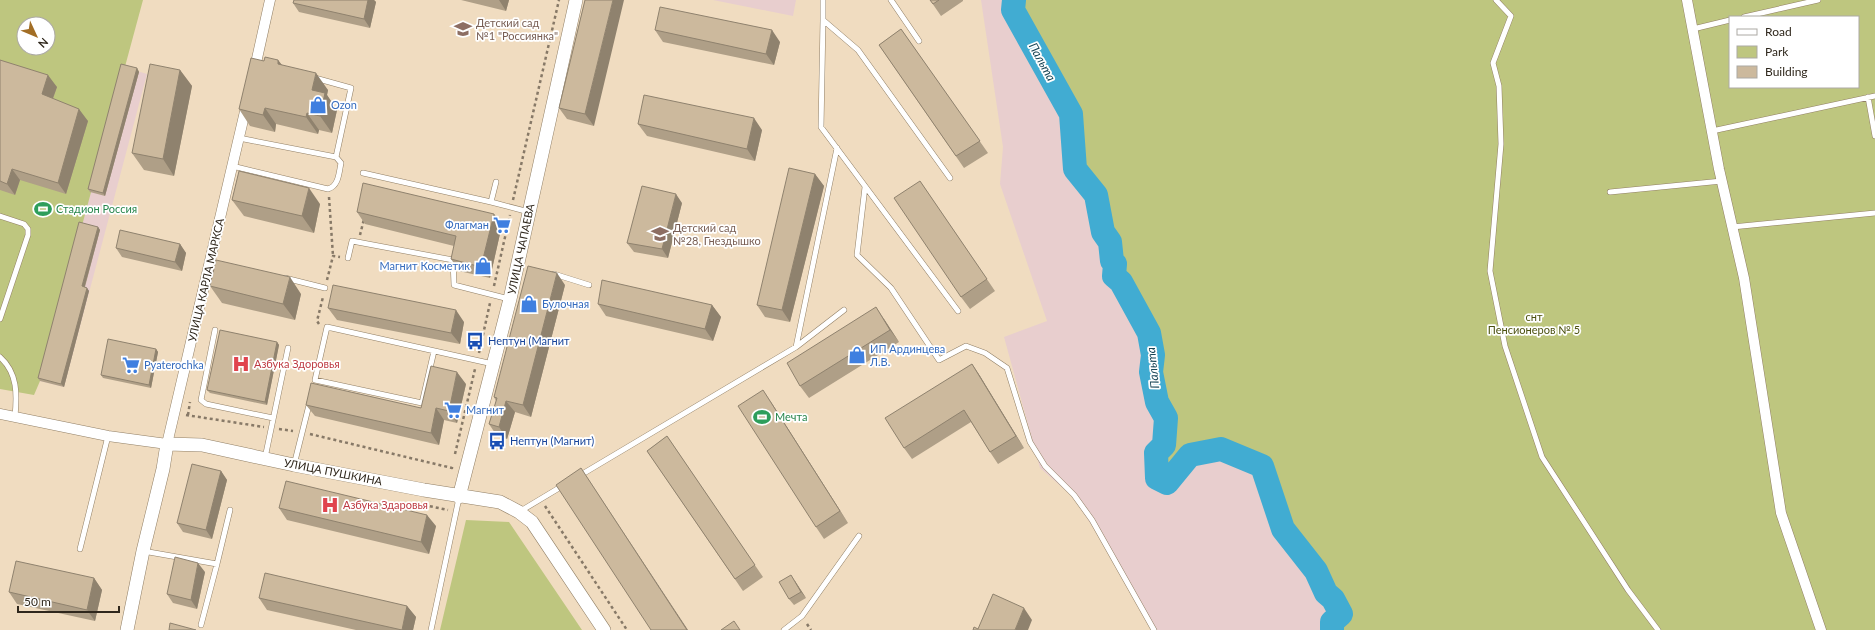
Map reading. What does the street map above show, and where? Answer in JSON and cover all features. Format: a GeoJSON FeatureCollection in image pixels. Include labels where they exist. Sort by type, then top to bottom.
{"type":"FeatureCollection","features":[{"type":"Feature","properties":{"kind":"street"},"geometry":{"type":"LineString","coordinates":[[252,79],[259,65],[270,0]]}},
{"type":"Feature","properties":{"kind":"street","name":"УЛИЦА ЧАПАЕВА"},"geometry":{"type":"LineString","coordinates":[[460,497],[493,364],[520,264],[529,212],[576,0]]}},
{"type":"Feature","properties":{"kind":"street"},"geometry":{"type":"LineString","coordinates":[[1687,0],[1722,182],[1744,278],[1781,513],[1821,630]]}},
{"type":"Feature","properties":{"kind":"street","name":"УЛИЦА КАРЛА МАРКСА"},"geometry":{"type":"LineString","coordinates":[[127,630],[174,413],[213,260],[232,166],[249,94]]}},
{"type":"Feature","properties":{"kind":"street","name":"УЛИЦА ПУШКИНА"},"geometry":{"type":"LineString","coordinates":[[0,414],[108,436],[167,444],[202,445],[264,459],[460,497],[500,502],[519,512],[532,522],[604,630]]}},
{"type":"Feature","properties":{"kind":"lane"},"geometry":{"type":"LineString","coordinates":[[823,0],[821,127],[958,311]]}},
{"type":"Feature","properties":{"kind":"lane"},"geometry":{"type":"LineString","coordinates":[[891,0],[919,40]]}},
{"type":"Feature","properties":{"kind":"lane"},"geometry":{"type":"LineString","coordinates":[[1496,0],[1511,16],[1493,62],[1498,86],[1500,144],[1490,271],[1505,346],[1542,457],[1628,590],[1658,630]]}},
{"type":"Feature","properties":{"kind":"lane"},"geometry":{"type":"LineString","coordinates":[[1748,16],[1818,0]]}},
{"type":"Feature","properties":{"kind":"lane"},"geometry":{"type":"LineString","coordinates":[[822,20],[858,50],[950,178]]}},
{"type":"Feature","properties":{"kind":"lane"},"geometry":{"type":"LineString","coordinates":[[1693,29],[1729,20]]}},
{"type":"Feature","properties":{"kind":"lane"},"geometry":{"type":"LineString","coordinates":[[310,77],[351,88],[336,157]]}},
{"type":"Feature","properties":{"kind":"lane"},"geometry":{"type":"LineString","coordinates":[[1712,131],[1875,96]]}},
{"type":"Feature","properties":{"kind":"lane"},"geometry":{"type":"LineString","coordinates":[[1868,97],[1875,136]]}},
{"type":"Feature","properties":{"kind":"lane"},"geometry":{"type":"LineString","coordinates":[[232,166],[328,188],[333,188],[336,184],[341,163],[336,157],[239,138]]}},
{"type":"Feature","properties":{"kind":"lane"},"geometry":{"type":"LineString","coordinates":[[796,347],[837,148]]}},
{"type":"Feature","properties":{"kind":"lane"},"geometry":{"type":"LineString","coordinates":[[363,173],[529,212]]}},
{"type":"Feature","properties":{"kind":"lane"},"geometry":{"type":"LineString","coordinates":[[491,202],[496,182]]}},
{"type":"Feature","properties":{"kind":"lane"},"geometry":{"type":"LineString","coordinates":[[1610,192],[1722,182]]}},
{"type":"Feature","properties":{"kind":"lane"},"geometry":{"type":"LineString","coordinates":[[865,187],[857,255],[891,288],[939,360],[966,346],[985,353],[1007,368],[1030,442],[1045,466],[1074,495],[1092,520],[1154,630]]}},
{"type":"Feature","properties":{"kind":"lane"},"geometry":{"type":"LineString","coordinates":[[1732,227],[1875,213]]}},
{"type":"Feature","properties":{"kind":"lane"},"geometry":{"type":"LineString","coordinates":[[0,216],[24,224],[28,229],[28,235],[0,319]]}},
{"type":"Feature","properties":{"kind":"lane"},"geometry":{"type":"LineString","coordinates":[[348,258],[352,241],[453,260],[454,285],[510,299]]}},
{"type":"Feature","properties":{"kind":"lane"},"geometry":{"type":"LineString","coordinates":[[548,272],[589,285]]}},
{"type":"Feature","properties":{"kind":"lane"},"geometry":{"type":"LineString","coordinates":[[281,277],[325,288]]}},
{"type":"Feature","properties":{"kind":"lane"},"geometry":{"type":"LineString","coordinates":[[573,480],[796,347],[844,310]]}},
{"type":"Feature","properties":{"kind":"lane"},"geometry":{"type":"LineString","coordinates":[[313,388],[326,327],[493,364]]}},
{"type":"Feature","properties":{"kind":"lane"},"geometry":{"type":"LineString","coordinates":[[215,330],[201,400],[206,404],[273,418]]}},
{"type":"Feature","properties":{"kind":"lane"},"geometry":{"type":"LineString","coordinates":[[264,459],[288,348]]}},
{"type":"Feature","properties":{"kind":"lane"},"geometry":{"type":"LineString","coordinates":[[314,380],[422,403],[434,351]]}},
{"type":"Feature","properties":{"kind":"lane"},"geometry":{"type":"LineString","coordinates":[[0,357],[13,377],[16,386],[15,417]]}},
{"type":"Feature","properties":{"kind":"lane"},"geometry":{"type":"LineString","coordinates":[[294,465],[311,395]]}},
{"type":"Feature","properties":{"kind":"lane"},"geometry":{"type":"LineString","coordinates":[[80,549],[108,436]]}},
{"type":"Feature","properties":{"kind":"lane"},"geometry":{"type":"LineString","coordinates":[[519,512],[566,483]]}},
{"type":"Feature","properties":{"kind":"lane"},"geometry":{"type":"LineString","coordinates":[[430,630],[460,497]]}},
{"type":"Feature","properties":{"kind":"lane"},"geometry":{"type":"LineString","coordinates":[[201,625],[230,510]]}},
{"type":"Feature","properties":{"kind":"lane"},"geometry":{"type":"LineString","coordinates":[[784,630],[802,616],[859,536]]}},
{"type":"Feature","properties":{"kind":"lane"},"geometry":{"type":"LineString","coordinates":[[143,551],[217,564]]}},
{"type":"Feature","properties":{"kind":"path"},"geometry":{"type":"LineString","coordinates":[[174,413],[302,432],[452,468],[558,0]]}},
{"type":"Feature","properties":{"kind":"path"},"geometry":{"type":"LineString","coordinates":[[328,188],[333,256]]}},
{"type":"Feature","properties":{"kind":"path"},"geometry":{"type":"LineString","coordinates":[[358,242],[365,213]]}},
{"type":"Feature","properties":{"kind":"path"},"geometry":{"type":"LineString","coordinates":[[541,499],[627,630]]}},
{"type":"Feature","properties":{"kind":"shaded area"},"geometry":{"type":"Polygon","coordinates":[[[713,0],[796,0],[793,16],[713,0]]]}},
{"type":"Feature","properties":{"kind":"shaded area"},"geometry":{"type":"Polygon","coordinates":[[[981,0],[1014,0],[1013,10],[1071,114],[1075,169],[1096,195],[1103,232],[1110,242],[1112,261],[1115,264],[1114,276],[1121,282],[1149,333],[1153,355],[1151,372],[1157,402],[1166,418],[1164,445],[1167,483],[1190,455],[1221,449],[1262,466],[1283,529],[1316,571],[1326,593],[1333,599],[1341,614],[1332,622],[1332,630],[1152,630],[1100,538],[1073,497],[1040,468],[1004,337],[1047,321],[1000,184],[1003,147],[981,0]]]}},
{"type":"Feature","properties":{"kind":"shaded area"},"geometry":{"type":"Polygon","coordinates":[[[124,67],[147,74],[64,387],[40,381],[124,67]]]}},
{"type":"Feature","properties":{"kind":"green space","name":"Стадион Россия"},"geometry":{"type":"Polygon","coordinates":[[[0,0],[143,0],[40,381],[34,395],[0,389],[0,0]]]}},
{"type":"Feature","properties":{"kind":"green space","name":"снт Пенсионеров № 5"},"geometry":{"type":"Polygon","coordinates":[[[1014,0],[1875,0],[1875,630],[1332,630],[1332,622],[1341,614],[1333,599],[1326,593],[1316,571],[1283,529],[1262,466],[1221,449],[1190,455],[1167,483],[1157,478],[1156,453],[1164,445],[1166,418],[1157,402],[1151,372],[1153,355],[1149,333],[1121,282],[1114,276],[1115,264],[1112,261],[1110,242],[1103,232],[1096,195],[1075,169],[1071,114],[1013,10],[1014,0]]]}},
{"type":"Feature","properties":{"kind":"green space"},"geometry":{"type":"Polygon","coordinates":[[[466,520],[509,522],[582,630],[440,630],[466,520]]]}},
{"type":"Feature","properties":{"kind":"building"},"geometry":{"type":"Polygon","coordinates":[[[294,0],[368,0],[364,19],[293,3],[294,0]]]}},
{"type":"Feature","properties":{"kind":"building"},"geometry":{"type":"Polygon","coordinates":[[[585,0],[613,0],[585,114],[559,108],[585,0]]]}},
{"type":"Feature","properties":{"kind":"building"},"geometry":{"type":"Polygon","coordinates":[[[930,0],[939,0],[933,4],[930,0]]]}},
{"type":"Feature","properties":{"kind":"building"},"geometry":{"type":"Polygon","coordinates":[[[660,7],[772,30],[766,54],[655,30],[660,7]]]}},
{"type":"Feature","properties":{"kind":"building"},"geometry":{"type":"Polygon","coordinates":[[[901,29],[980,141],[956,156],[879,45],[901,29]]]}},
{"type":"Feature","properties":{"kind":"building"},"geometry":{"type":"Polygon","coordinates":[[[265,57],[278,60],[278,64],[316,73],[312,90],[325,93],[320,116],[307,113],[306,117],[265,108],[263,115],[239,109],[251,58],[264,61],[265,57]]]}},
{"type":"Feature","properties":{"kind":"building"},"geometry":{"type":"Polygon","coordinates":[[[0,60],[48,75],[42,94],[79,109],[58,183],[12,169],[7,184],[0,181],[0,60]]]}},
{"type":"Feature","properties":{"kind":"building"},"geometry":{"type":"Polygon","coordinates":[[[121,64],[137,68],[103,193],[88,189],[121,64]]]}},
{"type":"Feature","properties":{"kind":"building"},"geometry":{"type":"Polygon","coordinates":[[[150,64],[180,70],[163,159],[132,153],[150,64]]]}},
{"type":"Feature","properties":{"kind":"building"},"geometry":{"type":"Polygon","coordinates":[[[644,95],[754,118],[747,149],[638,124],[644,95]]]}},
{"type":"Feature","properties":{"kind":"building"},"geometry":{"type":"Polygon","coordinates":[[[789,168],[815,174],[782,310],[757,305],[789,168]]]}},
{"type":"Feature","properties":{"kind":"building"},"geometry":{"type":"Polygon","coordinates":[[[239,171],[309,188],[302,216],[232,200],[239,171]]]}},
{"type":"Feature","properties":{"kind":"building"},"geometry":{"type":"Polygon","coordinates":[[[920,181],[987,279],[961,297],[894,198],[920,181]]]}},
{"type":"Feature","properties":{"kind":"building"},"geometry":{"type":"Polygon","coordinates":[[[363,183],[494,214],[481,267],[451,259],[456,236],[357,212],[363,183]]]}},
{"type":"Feature","properties":{"kind":"building"},"geometry":{"type":"Polygon","coordinates":[[[642,186],[676,194],[662,249],[627,243],[642,186]]]}},
{"type":"Feature","properties":{"kind":"building"},"geometry":{"type":"Polygon","coordinates":[[[79,222],[98,227],[82,286],[87,288],[61,384],[38,378],[79,222]]]}},
{"type":"Feature","properties":{"kind":"building"},"geometry":{"type":"Polygon","coordinates":[[[120,230],[180,244],[175,262],[116,248],[120,230]]]}},
{"type":"Feature","properties":{"kind":"building"},"geometry":{"type":"Polygon","coordinates":[[[216,260],[290,277],[283,304],[210,286],[216,260]]]}},
{"type":"Feature","properties":{"kind":"building"},"geometry":{"type":"Polygon","coordinates":[[[528,266],[557,273],[523,405],[506,401],[499,427],[489,424],[497,398],[494,397],[528,266]]]}},
{"type":"Feature","properties":{"kind":"building"},"geometry":{"type":"Polygon","coordinates":[[[602,280],[712,305],[705,329],[598,304],[602,280]]]}},
{"type":"Feature","properties":{"kind":"building"},"geometry":{"type":"Polygon","coordinates":[[[333,285],[456,310],[451,333],[328,308],[333,285]]]}},
{"type":"Feature","properties":{"kind":"building"},"geometry":{"type":"Polygon","coordinates":[[[876,307],[890,330],[800,386],[787,363],[876,307]]]}},
{"type":"Feature","properties":{"kind":"building"},"geometry":{"type":"Polygon","coordinates":[[[220,330],[277,342],[265,402],[207,390],[220,330]]]}},
{"type":"Feature","properties":{"kind":"building","name":"Pyaterochka"},"geometry":{"type":"Polygon","coordinates":[[[108,339],[156,349],[149,385],[101,375],[108,339]]]}},
{"type":"Feature","properties":{"kind":"building"},"geometry":{"type":"Polygon","coordinates":[[[972,364],[1016,436],[990,452],[964,410],[904,448],[885,418],[972,364]]]}},
{"type":"Feature","properties":{"kind":"building"},"geometry":{"type":"Polygon","coordinates":[[[431,366],[457,372],[449,411],[436,408],[431,433],[306,405],[311,383],[421,408],[431,366]]]}},
{"type":"Feature","properties":{"kind":"building"},"geometry":{"type":"Polygon","coordinates":[[[763,390],[840,511],[816,527],[738,406],[763,390]]]}},
{"type":"Feature","properties":{"kind":"building"},"geometry":{"type":"Polygon","coordinates":[[[667,436],[755,565],[735,579],[647,451],[667,436]]]}},
{"type":"Feature","properties":{"kind":"building"},"geometry":{"type":"Polygon","coordinates":[[[192,464],[221,471],[206,530],[177,523],[192,464]]]}},
{"type":"Feature","properties":{"kind":"building"},"geometry":{"type":"Polygon","coordinates":[[[581,468],[687,630],[651,630],[556,485],[581,468]]]}},
{"type":"Feature","properties":{"kind":"building"},"geometry":{"type":"Polygon","coordinates":[[[286,481],[427,515],[421,542],[279,508],[286,481]]]}},
{"type":"Feature","properties":{"kind":"building"},"geometry":{"type":"Polygon","coordinates":[[[175,557],[198,563],[191,600],[167,594],[175,557]]]}},
{"type":"Feature","properties":{"kind":"building"},"geometry":{"type":"Polygon","coordinates":[[[16,561],[94,578],[87,610],[9,592],[16,561]]]}},
{"type":"Feature","properties":{"kind":"building"},"geometry":{"type":"Polygon","coordinates":[[[265,573],[407,606],[402,630],[259,598],[265,573]]]}},
{"type":"Feature","properties":{"kind":"building"},"geometry":{"type":"Polygon","coordinates":[[[791,575],[801,592],[789,599],[779,582],[791,575]]]}},
{"type":"Feature","properties":{"kind":"building"},"geometry":{"type":"Polygon","coordinates":[[[993,594],[1024,608],[1015,630],[973,630],[974,627],[978,629],[993,594]]]}},
{"type":"Feature","properties":{"kind":"building"},"geometry":{"type":"Polygon","coordinates":[[[734,621],[740,630],[721,630],[734,621]]]}},
{"type":"Feature","properties":{"kind":"building"},"geometry":{"type":"Polygon","coordinates":[[[170,623],[196,630],[169,630],[170,623]]]}},
{"type":"Feature","properties":{"kind":"waterway","name":"Пальта"},"geometry":{"type":"LineString","coordinates":[[1014,0],[1013,10],[1071,114],[1075,169],[1096,195],[1103,232],[1110,242],[1112,261],[1115,264],[1114,276],[1121,282],[1149,333],[1153,355],[1151,372],[1157,402],[1166,418],[1164,445],[1156,453],[1157,478],[1167,483],[1190,455],[1221,449],[1262,466],[1283,529],[1316,571],[1326,593],[1333,599],[1341,614],[1332,622],[1332,630]]}},
{"type":"Feature","properties":{"kind":"place","name":"Детский сад №1 \"Россиянка\""},"geometry":{"type":"Point","coordinates":[463,29]}},
{"type":"Feature","properties":{"kind":"place","name":"Ozon"},"geometry":{"type":"Point","coordinates":[318,105]}},
{"type":"Feature","properties":{"kind":"place","name":"Стадион Россия"},"geometry":{"type":"Point","coordinates":[43,209]}},
{"type":"Feature","properties":{"kind":"place","name":"Флагман"},"geometry":{"type":"Point","coordinates":[502,225]}},
{"type":"Feature","properties":{"kind":"place","name":"Детский сад №28, Гнездышко"},"geometry":{"type":"Point","coordinates":[660,234]}},
{"type":"Feature","properties":{"kind":"place","name":"Магнит Косметик"},"geometry":{"type":"Point","coordinates":[483,266]}},
{"type":"Feature","properties":{"kind":"place","name":"Булочная"},"geometry":{"type":"Point","coordinates":[529,304]}},
{"type":"Feature","properties":{"kind":"place","name":"Нептун (Магнит"},"geometry":{"type":"Point","coordinates":[475,341]}},
{"type":"Feature","properties":{"kind":"place","name":"ИП Ардинцева Л.В."},"geometry":{"type":"Point","coordinates":[857,355]}},
{"type":"Feature","properties":{"kind":"place","name":"Азбука Здоровья"},"geometry":{"type":"Point","coordinates":[241,364]}},
{"type":"Feature","properties":{"kind":"place","name":"Pyaterochka"},"geometry":{"type":"Point","coordinates":[131,365]}},
{"type":"Feature","properties":{"kind":"place","name":"Магнит"},"geometry":{"type":"Point","coordinates":[453,410]}},
{"type":"Feature","properties":{"kind":"place","name":"Мечта"},"geometry":{"type":"Point","coordinates":[762,417]}},
{"type":"Feature","properties":{"kind":"place","name":"Нептун (Магнит)"},"geometry":{"type":"Point","coordinates":[497,441]}},
{"type":"Feature","properties":{"kind":"place","name":"Азбука Здаровья"},"geometry":{"type":"Point","coordinates":[330,505]}}]}
